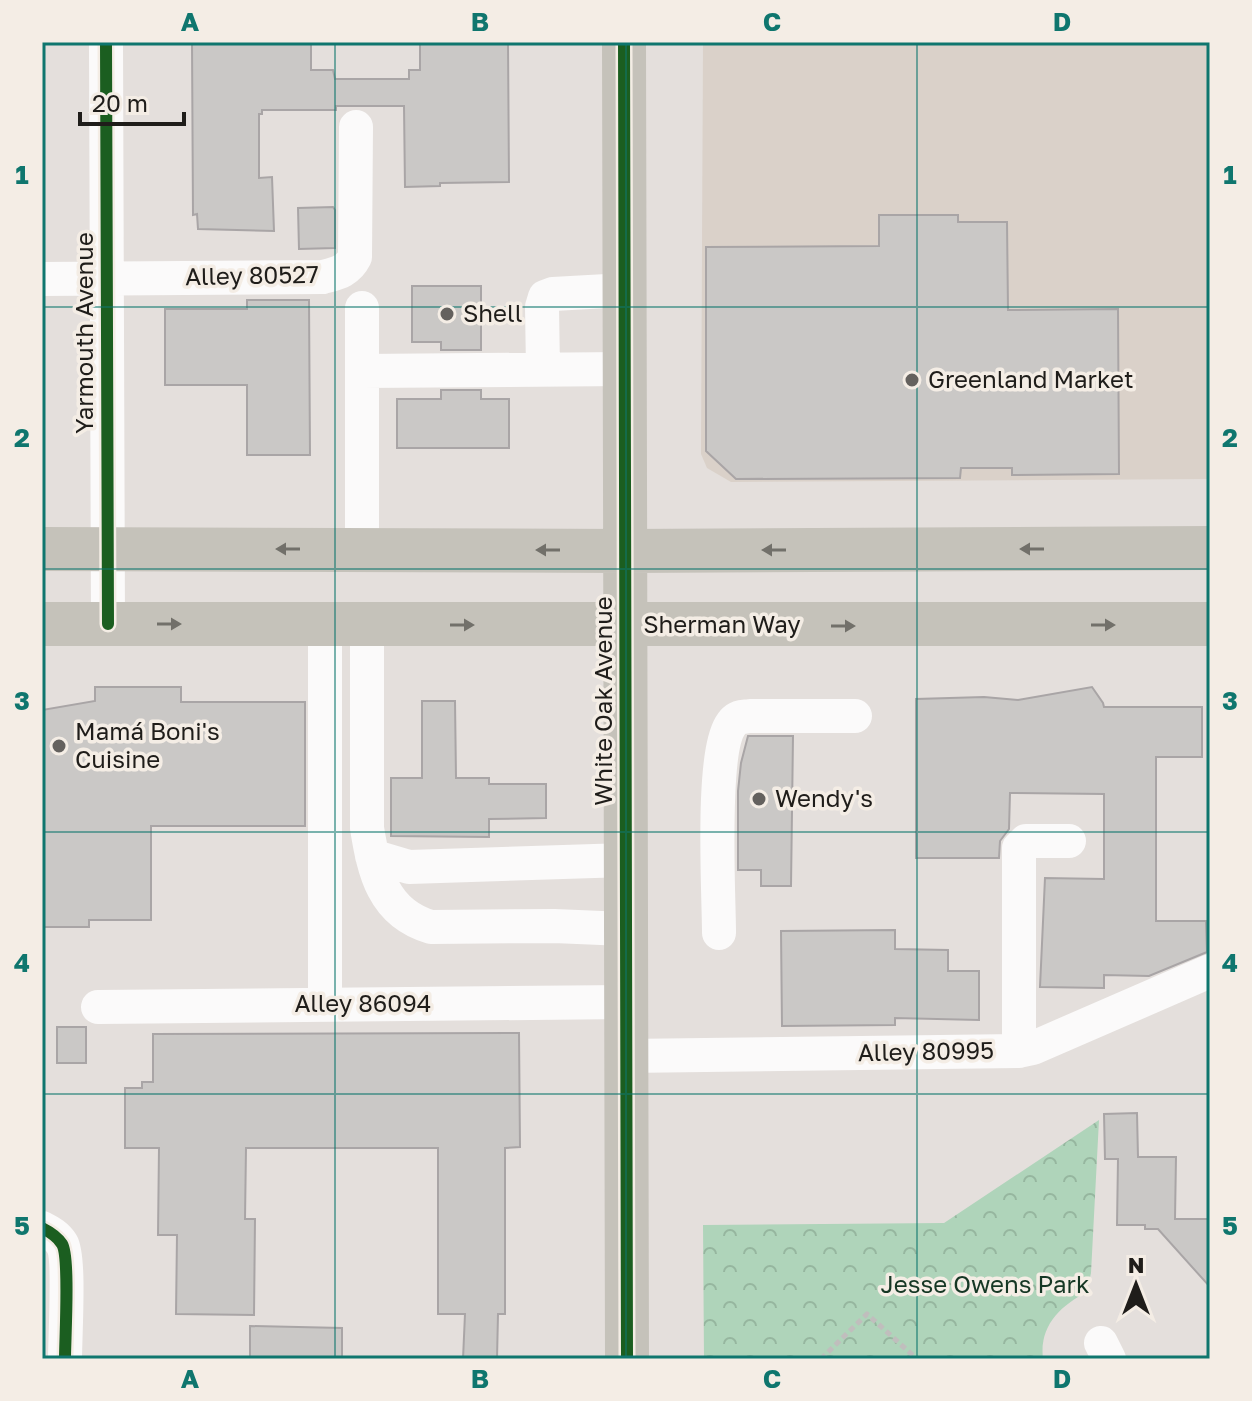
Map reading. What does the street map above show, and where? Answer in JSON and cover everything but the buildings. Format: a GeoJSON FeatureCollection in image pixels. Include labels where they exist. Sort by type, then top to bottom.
{"type":"FeatureCollection","features":[{"type":"Feature","properties":{"kind":"main road","name":"White Oak Avenue"},"geometry":{"type":"LineString","coordinates":[[624,42],[627,1359]]}},
{"type":"Feature","properties":{"kind":"main road"},"geometry":{"type":"LineString","coordinates":[[42,549],[626,551],[1210,548]]}},
{"type":"Feature","properties":{"kind":"main road","name":"Sherman Way"},"geometry":{"type":"LineString","coordinates":[[42,624],[1210,624]]}},
{"type":"Feature","properties":{"kind":"street","name":"Yarmouth Avenue"},"geometry":{"type":"LineString","coordinates":[[106,42],[108,624]]}},
{"type":"Feature","properties":{"kind":"street","name":"Alley 80527"},"geometry":{"type":"LineString","coordinates":[[107,278],[323,277],[350,266],[356,248],[356,127]]}},
{"type":"Feature","properties":{"kind":"street"},"geometry":{"type":"LineString","coordinates":[[42,279],[107,278]]}},
{"type":"Feature","properties":{"kind":"street"},"geometry":{"type":"LineString","coordinates":[[543,369],[542,307],[545,297],[625,290]]}},
{"type":"Feature","properties":{"kind":"street"},"geometry":{"type":"LineString","coordinates":[[362,308],[362,549]]}},
{"type":"Feature","properties":{"kind":"street"},"geometry":{"type":"LineString","coordinates":[[362,371],[625,369]]}},
{"type":"Feature","properties":{"kind":"street"},"geometry":{"type":"LineString","coordinates":[[346,625],[367,828],[372,856],[395,908],[413,921],[431,927],[625,929]]}},
{"type":"Feature","properties":{"kind":"street"},"geometry":{"type":"LineString","coordinates":[[325,1004],[346,625]]}},
{"type":"Feature","properties":{"kind":"street"},"geometry":{"type":"LineString","coordinates":[[719,933],[719,778],[725,738],[731,723],[738,717],[750,716],[855,716]]}},
{"type":"Feature","properties":{"kind":"street"},"geometry":{"type":"LineString","coordinates":[[1019,1051],[1019,848],[1026,841],[1069,841]]}},
{"type":"Feature","properties":{"kind":"street"},"geometry":{"type":"LineString","coordinates":[[372,856],[409,867],[626,860]]}},
{"type":"Feature","properties":{"kind":"street","name":"Alley 80995"},"geometry":{"type":"LineString","coordinates":[[626,1056],[1019,1051],[1033,1048],[1210,971]]}},
{"type":"Feature","properties":{"kind":"street","name":"Alley 86094"},"geometry":{"type":"LineString","coordinates":[[98,1007],[627,1002]]}},
{"type":"Feature","properties":{"kind":"street"},"geometry":{"type":"LineString","coordinates":[[48,1231],[63,1246],[67,1266],[65,1359]]}},
{"type":"Feature","properties":{"kind":"path"},"geometry":{"type":"LineString","coordinates":[[821,1359],[867,1314],[917,1359]]}},
{"type":"Feature","properties":{"kind":"shaded area"},"geometry":{"type":"Polygon","coordinates":[[[703,42],[1210,42],[1210,479],[731,482],[707,468],[701,454],[703,42]]]}},
{"type":"Feature","properties":{"kind":"green space","name":"Jesse Owens Park"},"geometry":{"type":"Polygon","coordinates":[[[1099,1120],[1091,1273],[1087,1292],[1053,1318],[1044,1337],[1043,1359],[704,1359],[703,1225],[944,1223],[1099,1120]]]}},
{"type":"Feature","properties":{"kind":"cycle path"},"geometry":{"type":"LineString","coordinates":[[106,42],[108,624]]}},
{"type":"Feature","properties":{"kind":"cycle path"},"geometry":{"type":"LineString","coordinates":[[624,42],[627,1359]]}},
{"type":"Feature","properties":{"kind":"cycle path"},"geometry":{"type":"LineString","coordinates":[[42,1228],[58,1239],[64,1252],[65,1359]]}},
{"type":"Feature","properties":{"kind":"place","name":"Shell"},"geometry":{"type":"Point","coordinates":[447,314]}},
{"type":"Feature","properties":{"kind":"place","name":"Greenland Market"},"geometry":{"type":"Point","coordinates":[912,380]}},
{"type":"Feature","properties":{"kind":"place","name":"Mamá Boni's Cuisine"},"geometry":{"type":"Point","coordinates":[59,746]}},
{"type":"Feature","properties":{"kind":"place","name":"Wendy's"},"geometry":{"type":"Point","coordinates":[759,799]}}]}
